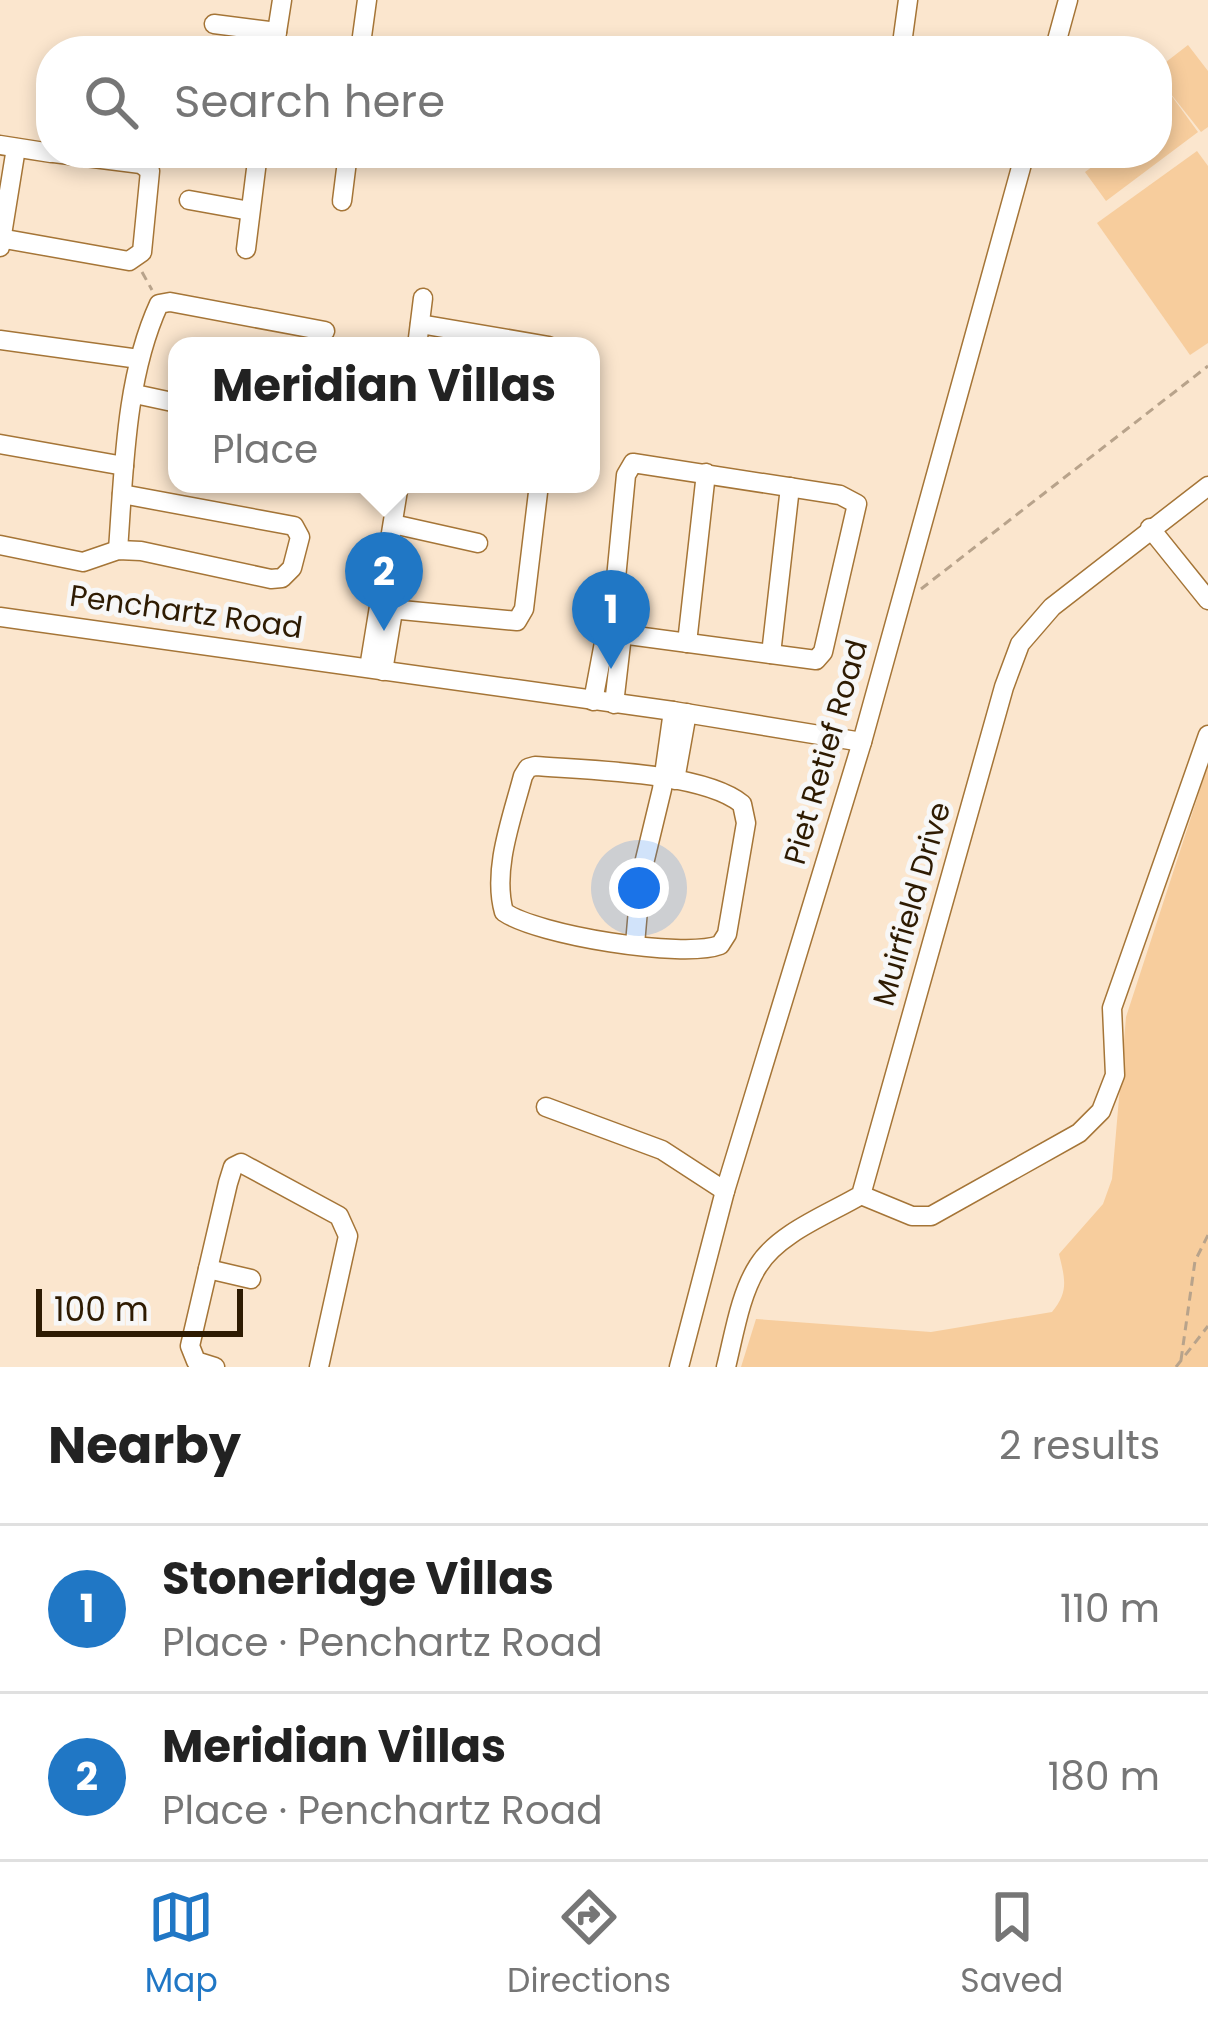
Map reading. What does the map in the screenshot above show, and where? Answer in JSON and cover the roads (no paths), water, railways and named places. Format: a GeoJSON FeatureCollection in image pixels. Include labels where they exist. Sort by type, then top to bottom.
{"type":"FeatureCollection","features":[{"type":"Feature","properties":{"kind":"street"},"geometry":{"type":"LineString","coordinates":[[276,36],[282,0]]}},
{"type":"Feature","properties":{"kind":"street"},"geometry":{"type":"LineString","coordinates":[[362,36],[367,0]]}},
{"type":"Feature","properties":{"kind":"street"},"geometry":{"type":"LineString","coordinates":[[903,36],[908,0]]}},
{"type":"Feature","properties":{"kind":"street"},"geometry":{"type":"LineString","coordinates":[[1058,36],[1068,0]]}},
{"type":"Feature","properties":{"kind":"street"},"geometry":{"type":"LineString","coordinates":[[214,24],[255,36]]}},
{"type":"Feature","properties":{"kind":"street"},"geometry":{"type":"LineString","coordinates":[[0,248],[8,147]]}},
{"type":"Feature","properties":{"kind":"street"},"geometry":{"type":"LineString","coordinates":[[1,238],[135,260],[144,246],[150,171],[146,168]]}},
{"type":"Feature","properties":{"kind":"street"},"geometry":{"type":"LineString","coordinates":[[246,249],[256,168]]}},
{"type":"Feature","properties":{"kind":"street"},"geometry":{"type":"LineString","coordinates":[[342,201],[346,168]]}},
{"type":"Feature","properties":{"kind":"street","name":"Piet Retief Road"},"geometry":{"type":"LineString","coordinates":[[679,1367],[725,1191],[862,742],[1021,168]]}},
{"type":"Feature","properties":{"kind":"street"},"geometry":{"type":"LineString","coordinates":[[189,200],[250,211]]}},
{"type":"Feature","properties":{"kind":"street"},"geometry":{"type":"LineString","coordinates":[[418,337],[423,298]]}},
{"type":"Feature","properties":{"kind":"street"},"geometry":{"type":"LineString","coordinates":[[118,550],[139,359],[159,304],[170,302],[325,331]]}},
{"type":"Feature","properties":{"kind":"street"},"geometry":{"type":"LineString","coordinates":[[420,324],[496,337]]}},
{"type":"Feature","properties":{"kind":"street"},"geometry":{"type":"LineString","coordinates":[[0,340],[139,359]]}},
{"type":"Feature","properties":{"kind":"street"},"geometry":{"type":"LineString","coordinates":[[135,394],[168,401]]}},
{"type":"Feature","properties":{"kind":"street"},"geometry":{"type":"LineString","coordinates":[[0,444],[124,466]]}},
{"type":"Feature","properties":{"kind":"street"},"geometry":{"type":"LineString","coordinates":[[613,629],[687,644],[816,660],[822,656],[857,504],[847,496],[639,462],[627,470],[613,629],[614,704]]}},
{"type":"Feature","properties":{"kind":"street"},"geometry":{"type":"LineString","coordinates":[[687,644],[706,473]]}},
{"type":"Feature","properties":{"kind":"street","name":"Muirfield Drive"},"geometry":{"type":"LineString","coordinates":[[861,1195],[1014,657],[1030,629],[1052,607],[1208,486]]}},
{"type":"Feature","properties":{"kind":"street"},"geometry":{"type":"LineString","coordinates":[[771,654],[790,487]]}},
{"type":"Feature","properties":{"kind":"street"},"geometry":{"type":"LineString","coordinates":[[376,669],[398,493]]}},
{"type":"Feature","properties":{"kind":"street"},"geometry":{"type":"LineString","coordinates":[[386,604],[517,621],[524,609],[538,493]]}},
{"type":"Feature","properties":{"kind":"street"},"geometry":{"type":"LineString","coordinates":[[0,545],[82,562],[118,550],[152,552],[276,579],[292,568],[300,537],[290,525],[122,494]]}},
{"type":"Feature","properties":{"kind":"street"},"geometry":{"type":"LineString","coordinates":[[393,524],[478,543]]}},
{"type":"Feature","properties":{"kind":"street"},"geometry":{"type":"LineString","coordinates":[[1150,528],[1208,600]]}},
{"type":"Feature","properties":{"kind":"street","name":"Penchartz Road"},"geometry":{"type":"LineString","coordinates":[[0,616],[862,742]]}},
{"type":"Feature","properties":{"kind":"street"},"geometry":{"type":"LineString","coordinates":[[593,700],[613,629]]}},
{"type":"Feature","properties":{"kind":"street"},"geometry":{"type":"LineString","coordinates":[[635,944],[641,876],[680,712]]}},
{"type":"Feature","properties":{"kind":"street"},"geometry":{"type":"LineString","coordinates":[[726,1367],[750,1283],[764,1258],[792,1236],[861,1195],[912,1216],[931,1216],[1079,1133],[1101,1112],[1115,1075],[1112,1008],[1208,734]]}},
{"type":"Feature","properties":{"kind":"street"},"geometry":{"type":"LineString","coordinates":[[531,766],[667,782],[728,796],[742,805],[746,823],[727,934],[720,945],[712,949],[572,936],[510,917],[501,907],[503,862],[523,776],[531,766]]}},
{"type":"Feature","properties":{"kind":"street"},"geometry":{"type":"LineString","coordinates":[[546,1107],[662,1150],[725,1191]]}},
{"type":"Feature","properties":{"kind":"street"},"geometry":{"type":"LineString","coordinates":[[215,1367],[196,1361],[190,1352],[236,1165],[250,1165],[339,1216],[348,1236],[319,1367]]}},
{"type":"Feature","properties":{"kind":"street"},"geometry":{"type":"LineString","coordinates":[[208,1269],[251,1279]]}},
{"type":"Feature","properties":{"kind":"place","name":"Meridian Villas"},"geometry":{"type":"Point","coordinates":[384,631]}},
{"type":"Feature","properties":{"kind":"place","name":"Stoneridge Villas"},"geometry":{"type":"Point","coordinates":[611,669]}}]}
